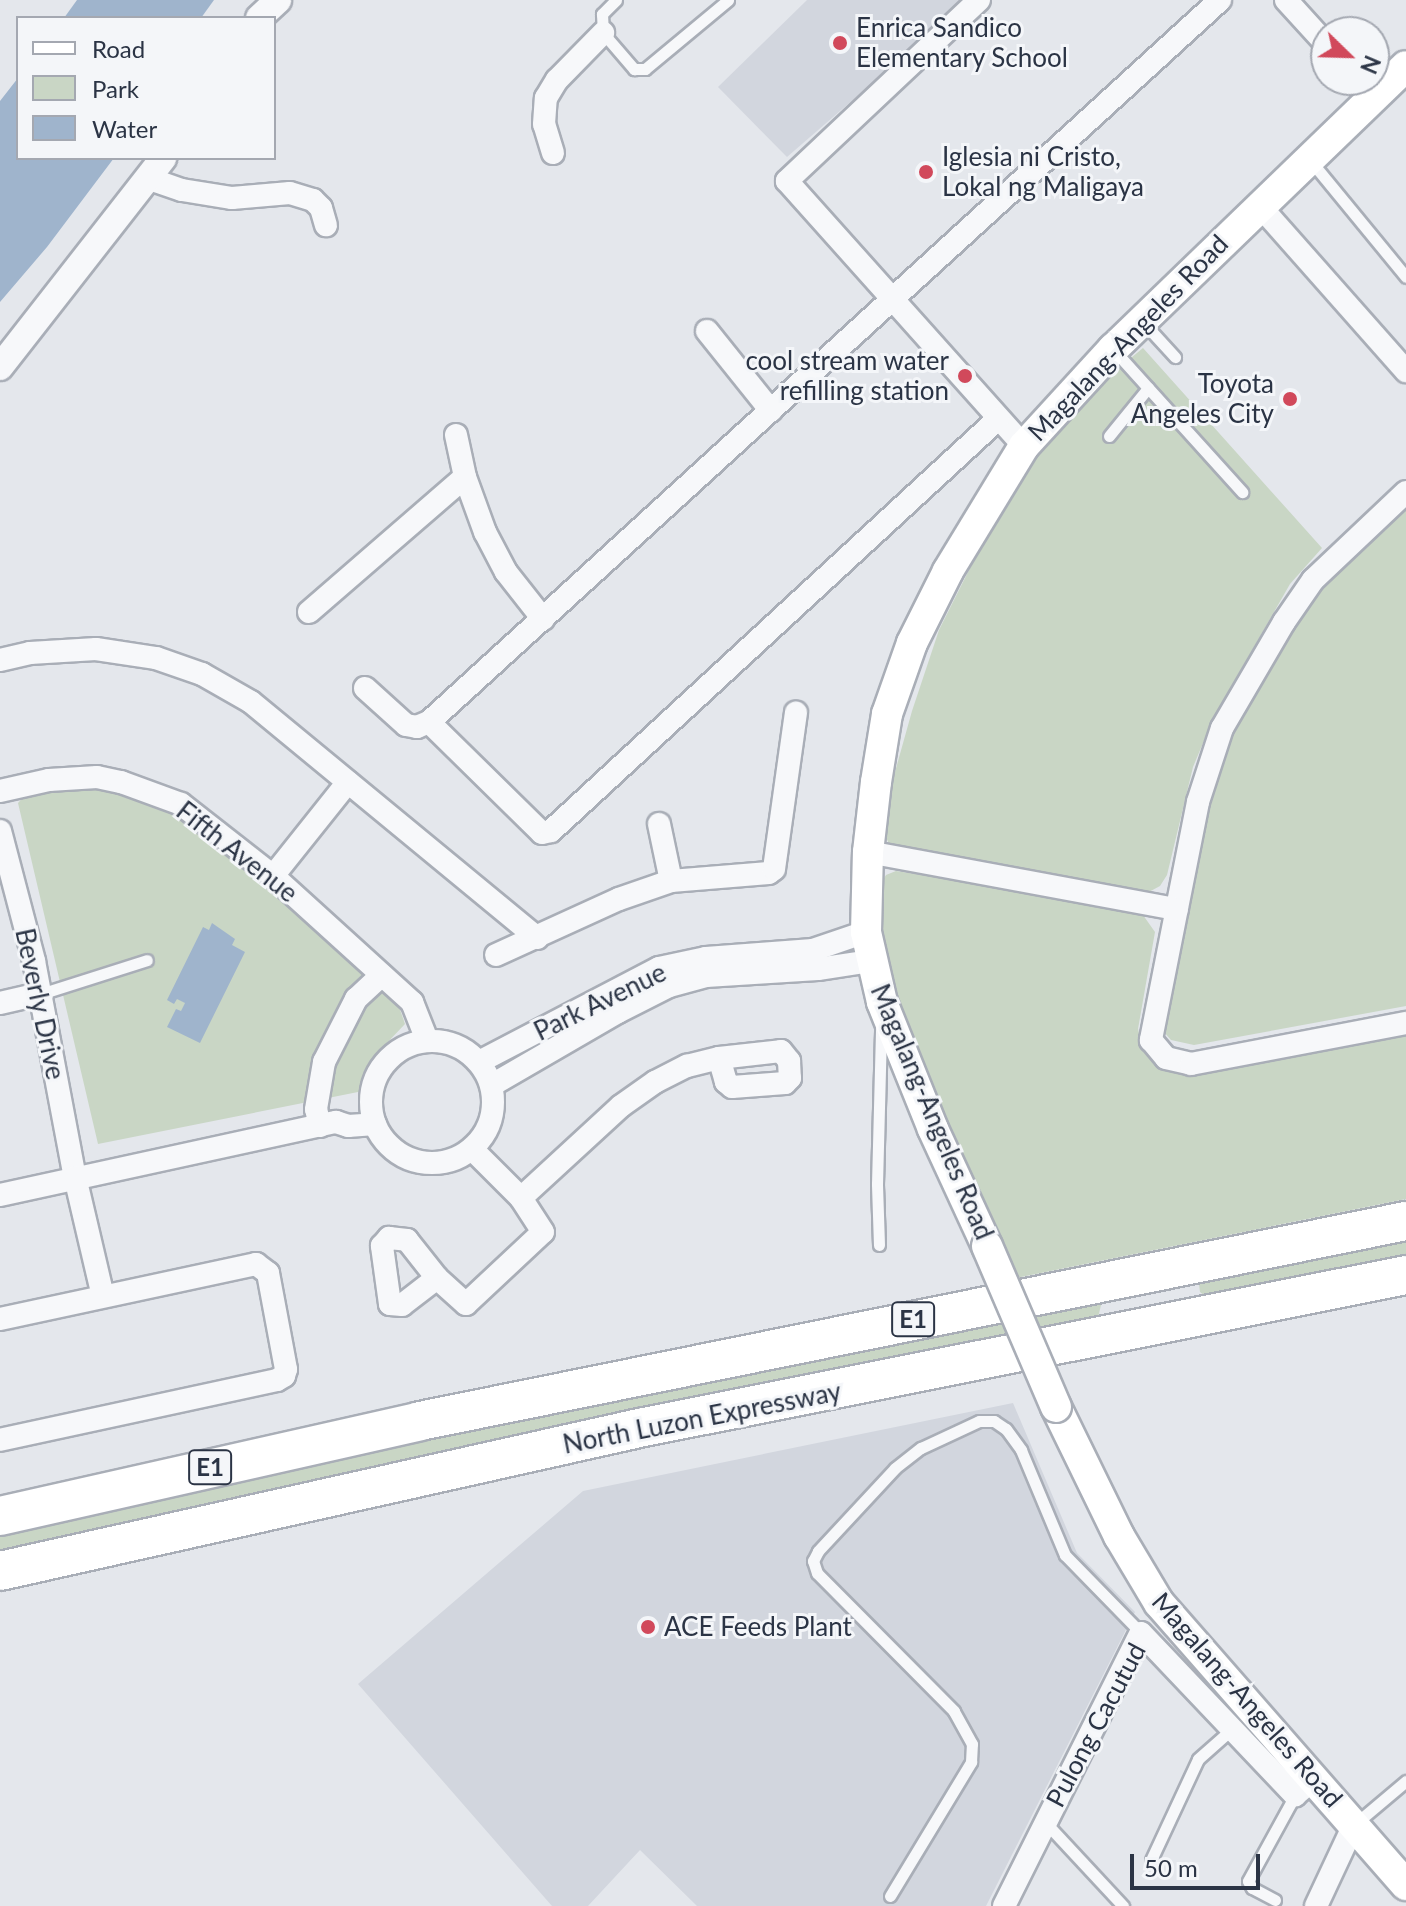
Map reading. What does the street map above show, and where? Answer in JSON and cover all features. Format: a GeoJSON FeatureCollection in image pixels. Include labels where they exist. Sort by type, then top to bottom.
{"type":"FeatureCollection","features":[{"type":"Feature","properties":{"kind":"highway","name":"North Luzon Expressway"},"geometry":{"type":"LineString","coordinates":[[0,1516],[420,1421],[1406,1221]]}},
{"type":"Feature","properties":{"kind":"highway","name":"North Luzon Expressway"},"geometry":{"type":"LineString","coordinates":[[0,1571],[639,1428],[775,1404],[1406,1275]]}},
{"type":"Feature","properties":{"kind":"highway"},"geometry":{"type":"LineString","coordinates":[[1283,1298],[1406,1302]]}},
{"type":"Feature","properties":{"kind":"main road","name":"Magalang-Angeles Road"},"geometry":{"type":"LineString","coordinates":[[1361,96],[1310,159],[1113,349],[1024,446],[948,571],[912,643],[887,714],[868,852],[868,946],[882,1002],[933,1129],[1056,1407],[1119,1536],[1159,1603],[1305,1787],[1354,1825],[1406,1885]]}},
{"type":"Feature","properties":{"kind":"street"},"geometry":{"type":"LineString","coordinates":[[261,16],[278,0]]}},
{"type":"Feature","properties":{"kind":"street"},"geometry":{"type":"LineString","coordinates":[[979,0],[787,181],[891,301],[1024,446]]}},
{"type":"Feature","properties":{"kind":"street"},"geometry":{"type":"LineString","coordinates":[[365,688],[406,725],[417,727],[429,722],[1220,0]]}},
{"type":"Feature","properties":{"kind":"street"},"geometry":{"type":"LineString","coordinates":[[1286,0],[1310,26]]}},
{"type":"Feature","properties":{"kind":"street"},"geometry":{"type":"LineString","coordinates":[[553,153],[544,124],[546,98],[557,80],[603,33]]}},
{"type":"Feature","properties":{"kind":"street"},"geometry":{"type":"LineString","coordinates":[[0,367],[155,168],[182,190],[232,198],[290,193],[313,200],[321,208],[326,225]]}},
{"type":"Feature","properties":{"kind":"street"},"geometry":{"type":"LineString","coordinates":[[1259,205],[1406,371]]}},
{"type":"Feature","properties":{"kind":"street"},"geometry":{"type":"LineString","coordinates":[[707,331],[771,411]]}},
{"type":"Feature","properties":{"kind":"street"},"geometry":{"type":"LineString","coordinates":[[429,722],[542,833],[551,831],[998,419]]}},
{"type":"Feature","properties":{"kind":"street"},"geometry":{"type":"LineString","coordinates":[[456,435],[465,477],[485,532],[501,563],[543,619]]}},
{"type":"Feature","properties":{"kind":"street"},"geometry":{"type":"LineString","coordinates":[[309,612],[465,477]]}},
{"type":"Feature","properties":{"kind":"street"},"geometry":{"type":"LineString","coordinates":[[1406,492],[1313,580],[1284,622],[1222,728],[1198,802],[1151,1040],[1166,1058],[1191,1064],[1406,1023]]}},
{"type":"Feature","properties":{"kind":"street"},"geometry":{"type":"LineString","coordinates":[[0,660],[30,653],[96,649],[156,658],[202,674],[251,702],[537,938]]}},
{"type":"Feature","properties":{"kind":"street"},"geometry":{"type":"LineString","coordinates":[[496,955],[619,899],[671,881],[769,873],[774,869],[796,713]]}},
{"type":"Feature","properties":{"kind":"street","name":"Fifth Avenue"},"geometry":{"type":"LineString","coordinates":[[0,791],[49,780],[97,777],[121,782],[181,804],[273,876],[390,983]]}},
{"type":"Feature","properties":{"kind":"street"},"geometry":{"type":"LineString","coordinates":[[273,876],[348,782]]}},
{"type":"Feature","properties":{"kind":"street"},"geometry":{"type":"LineString","coordinates":[[659,824],[671,881]]}},
{"type":"Feature","properties":{"kind":"street","name":"Beverly Drive"},"geometry":{"type":"LineString","coordinates":[[0,831],[39,994],[75,1177],[103,1296]]}},
{"type":"Feature","properties":{"kind":"street"},"geometry":{"type":"LineString","coordinates":[[868,852],[1177,909]]}},
{"type":"Feature","properties":{"kind":"street","name":"Park Avenue"},"geometry":{"type":"LineString","coordinates":[[479,1062],[588,1017],[664,977],[818,969],[868,946]]}},
{"type":"Feature","properties":{"kind":"street"},"geometry":{"type":"LineString","coordinates":[[328,1124],[316,1109],[324,1062],[356,999],[390,983],[419,1042]]}},
{"type":"Feature","properties":{"kind":"street"},"geometry":{"type":"LineString","coordinates":[[0,1003],[39,994]]}},
{"type":"Feature","properties":{"kind":"street","name":"Park Avenue"},"geometry":{"type":"LineString","coordinates":[[492,1085],[588,1017]]}},
{"type":"Feature","properties":{"kind":"street"},"geometry":{"type":"LineString","coordinates":[[419,1042],[463,1049],[479,1062],[492,1085],[491,1120],[472,1149],[439,1164],[421,1163],[389,1146],[373,1114],[377,1076],[388,1059],[419,1042]]}},
{"type":"Feature","properties":{"kind":"street"},"geometry":{"type":"LineString","coordinates":[[521,1198],[621,1106],[655,1082],[687,1066],[719,1058]]}},
{"type":"Feature","properties":{"kind":"street"},"geometry":{"type":"LineString","coordinates":[[0,1195],[328,1124],[348,1126],[373,1114]]}},
{"type":"Feature","properties":{"kind":"street"},"geometry":{"type":"LineString","coordinates":[[437,1278],[466,1304],[541,1237],[542,1227],[521,1198],[472,1149]]}},
{"type":"Feature","properties":{"kind":"street"},"geometry":{"type":"LineString","coordinates":[[0,1319],[256,1264],[268,1273],[286,1369],[284,1376],[0,1440]]}},
{"type":"Feature","properties":{"kind":"street","name":"Pulong Cacutud"},"geometry":{"type":"LineString","coordinates":[[1004,1906],[1141,1633],[1232,1729],[1305,1787]]}},
{"type":"Feature","properties":{"kind":"street"},"geometry":{"type":"LineString","coordinates":[[1316,1906],[1354,1825]]}},
{"type":"Feature","properties":{"kind":"lane"},"geometry":{"type":"LineString","coordinates":[[616,0],[602,14],[603,33],[634,69],[645,69],[728,0]]}},
{"type":"Feature","properties":{"kind":"lane"},"geometry":{"type":"LineString","coordinates":[[1310,159],[1403,268]]}},
{"type":"Feature","properties":{"kind":"lane"},"geometry":{"type":"LineString","coordinates":[[1142,320],[1175,357]]}},
{"type":"Feature","properties":{"kind":"lane"},"geometry":{"type":"LineString","coordinates":[[1113,349],[1242,492]]}},
{"type":"Feature","properties":{"kind":"lane"},"geometry":{"type":"LineString","coordinates":[[1109,436],[1148,388]]}},
{"type":"Feature","properties":{"kind":"lane"},"geometry":{"type":"LineString","coordinates":[[39,994],[147,960]]}},
{"type":"Feature","properties":{"kind":"lane"},"geometry":{"type":"LineString","coordinates":[[879,1245],[877,1184],[882,1002]]}},
{"type":"Feature","properties":{"kind":"lane"},"geometry":{"type":"LineString","coordinates":[[890,1896],[971,1762],[972,1744],[954,1711],[826,1584],[817,1573],[813,1561],[818,1551],[895,1468],[921,1448],[979,1421],[994,1421],[1006,1429],[1021,1450],[1065,1555],[1141,1633]]}},
{"type":"Feature","properties":{"kind":"lane"},"geometry":{"type":"LineString","coordinates":[[1151,1860],[1198,1759],[1232,1729]]}},
{"type":"Feature","properties":{"kind":"lane"},"geometry":{"type":"LineString","coordinates":[[1354,1825],[1406,1781]]}},
{"type":"Feature","properties":{"kind":"lane"},"geometry":{"type":"LineString","coordinates":[[1275,1900],[1252,1888],[1248,1881],[1305,1787]]}},
{"type":"Feature","properties":{"kind":"lane"},"geometry":{"type":"LineString","coordinates":[[1044,1822],[1123,1906]]}},
{"type":"Feature","properties":{"kind":"shaded area","name":"Enrica Sandico Elementary School"},"geometry":{"type":"Polygon","coordinates":[[[807,0],[968,0],[787,157],[718,87],[807,0]]]}},
{"type":"Feature","properties":{"kind":"shaded area","name":"ACE Feeds Plant"},"geometry":{"type":"Polygon","coordinates":[[[1013,1403],[1077,1553],[1135,1612],[986,1906],[697,1906],[640,1850],[588,1906],[552,1906],[358,1684],[583,1491],[1013,1403]]]}},
{"type":"Feature","properties":{"kind":"green space"},"geometry":{"type":"Polygon","coordinates":[[[1143,348],[1322,548],[1290,584],[1214,717],[1193,767],[1167,875],[1160,886],[1147,893],[890,846],[885,835],[888,797],[912,711],[939,630],[977,554],[1021,479],[1053,436],[1114,372],[1143,348]]]}},
{"type":"Feature","properties":{"kind":"green space"},"geometry":{"type":"Polygon","coordinates":[[[1406,510],[1406,1006],[1194,1045],[1171,1040],[1164,1032],[1162,1019],[1192,860],[1216,769],[1250,697],[1309,604],[1343,562],[1406,510]]]}},
{"type":"Feature","properties":{"kind":"green space"},"geometry":{"type":"Polygon","coordinates":[[[108,784],[190,814],[395,995],[405,1024],[384,1046],[372,1085],[358,1092],[98,1144],[18,803],[28,792],[108,784]]]}},
{"type":"Feature","properties":{"kind":"green space"},"geometry":{"type":"Polygon","coordinates":[[[896,871],[1105,903],[1143,915],[1155,932],[1138,1029],[1141,1041],[1164,1063],[1406,1030],[1406,1199],[1016,1278],[914,1045],[885,960],[879,917],[880,885],[886,875],[896,871]]]}},
{"type":"Feature","properties":{"kind":"green space"},"geometry":{"type":"Polygon","coordinates":[[[1406,1233],[1406,1264],[1206,1297],[1200,1292],[1199,1284],[1205,1275],[1406,1233]]]}},
{"type":"Feature","properties":{"kind":"green space"},"geometry":{"type":"Polygon","coordinates":[[[1094,1298],[1101,1305],[1097,1322],[1042,1336],[1029,1306],[1094,1298]]]}},
{"type":"Feature","properties":{"kind":"green space"},"geometry":{"type":"Polygon","coordinates":[[[999,1311],[1014,1342],[0,1560],[0,1525],[999,1311]]]}},
{"type":"Feature","properties":{"kind":"water"},"geometry":{"type":"Polygon","coordinates":[[[77,0],[214,0],[202,16],[65,16],[77,0]]]}},
{"type":"Feature","properties":{"kind":"water"},"geometry":{"type":"Polygon","coordinates":[[[16,81],[16,160],[112,160],[47,247],[0,302],[0,101],[16,81]]]}},
{"type":"Feature","properties":{"kind":"water"},"geometry":{"type":"Polygon","coordinates":[[[212,923],[235,939],[232,945],[245,952],[200,1043],[167,1027],[176,1009],[181,1011],[185,1003],[177,999],[174,1004],[167,1000],[203,927],[209,930],[212,923]]]}},
{"type":"Feature","properties":{"kind":"place","name":"Enrica Sandico Elementary School"},"geometry":{"type":"Point","coordinates":[840,43]}},
{"type":"Feature","properties":{"kind":"place","name":"Iglesia ni Cristo, Lokal ng Maligaya"},"geometry":{"type":"Point","coordinates":[926,172]}},
{"type":"Feature","properties":{"kind":"place","name":"cool stream water refilling station"},"geometry":{"type":"Point","coordinates":[965,376]}},
{"type":"Feature","properties":{"kind":"place","name":"Toyota Angeles City"},"geometry":{"type":"Point","coordinates":[1290,399]}},
{"type":"Feature","properties":{"kind":"place","name":"ACE Feeds Plant"},"geometry":{"type":"Point","coordinates":[648,1627]}}]}
